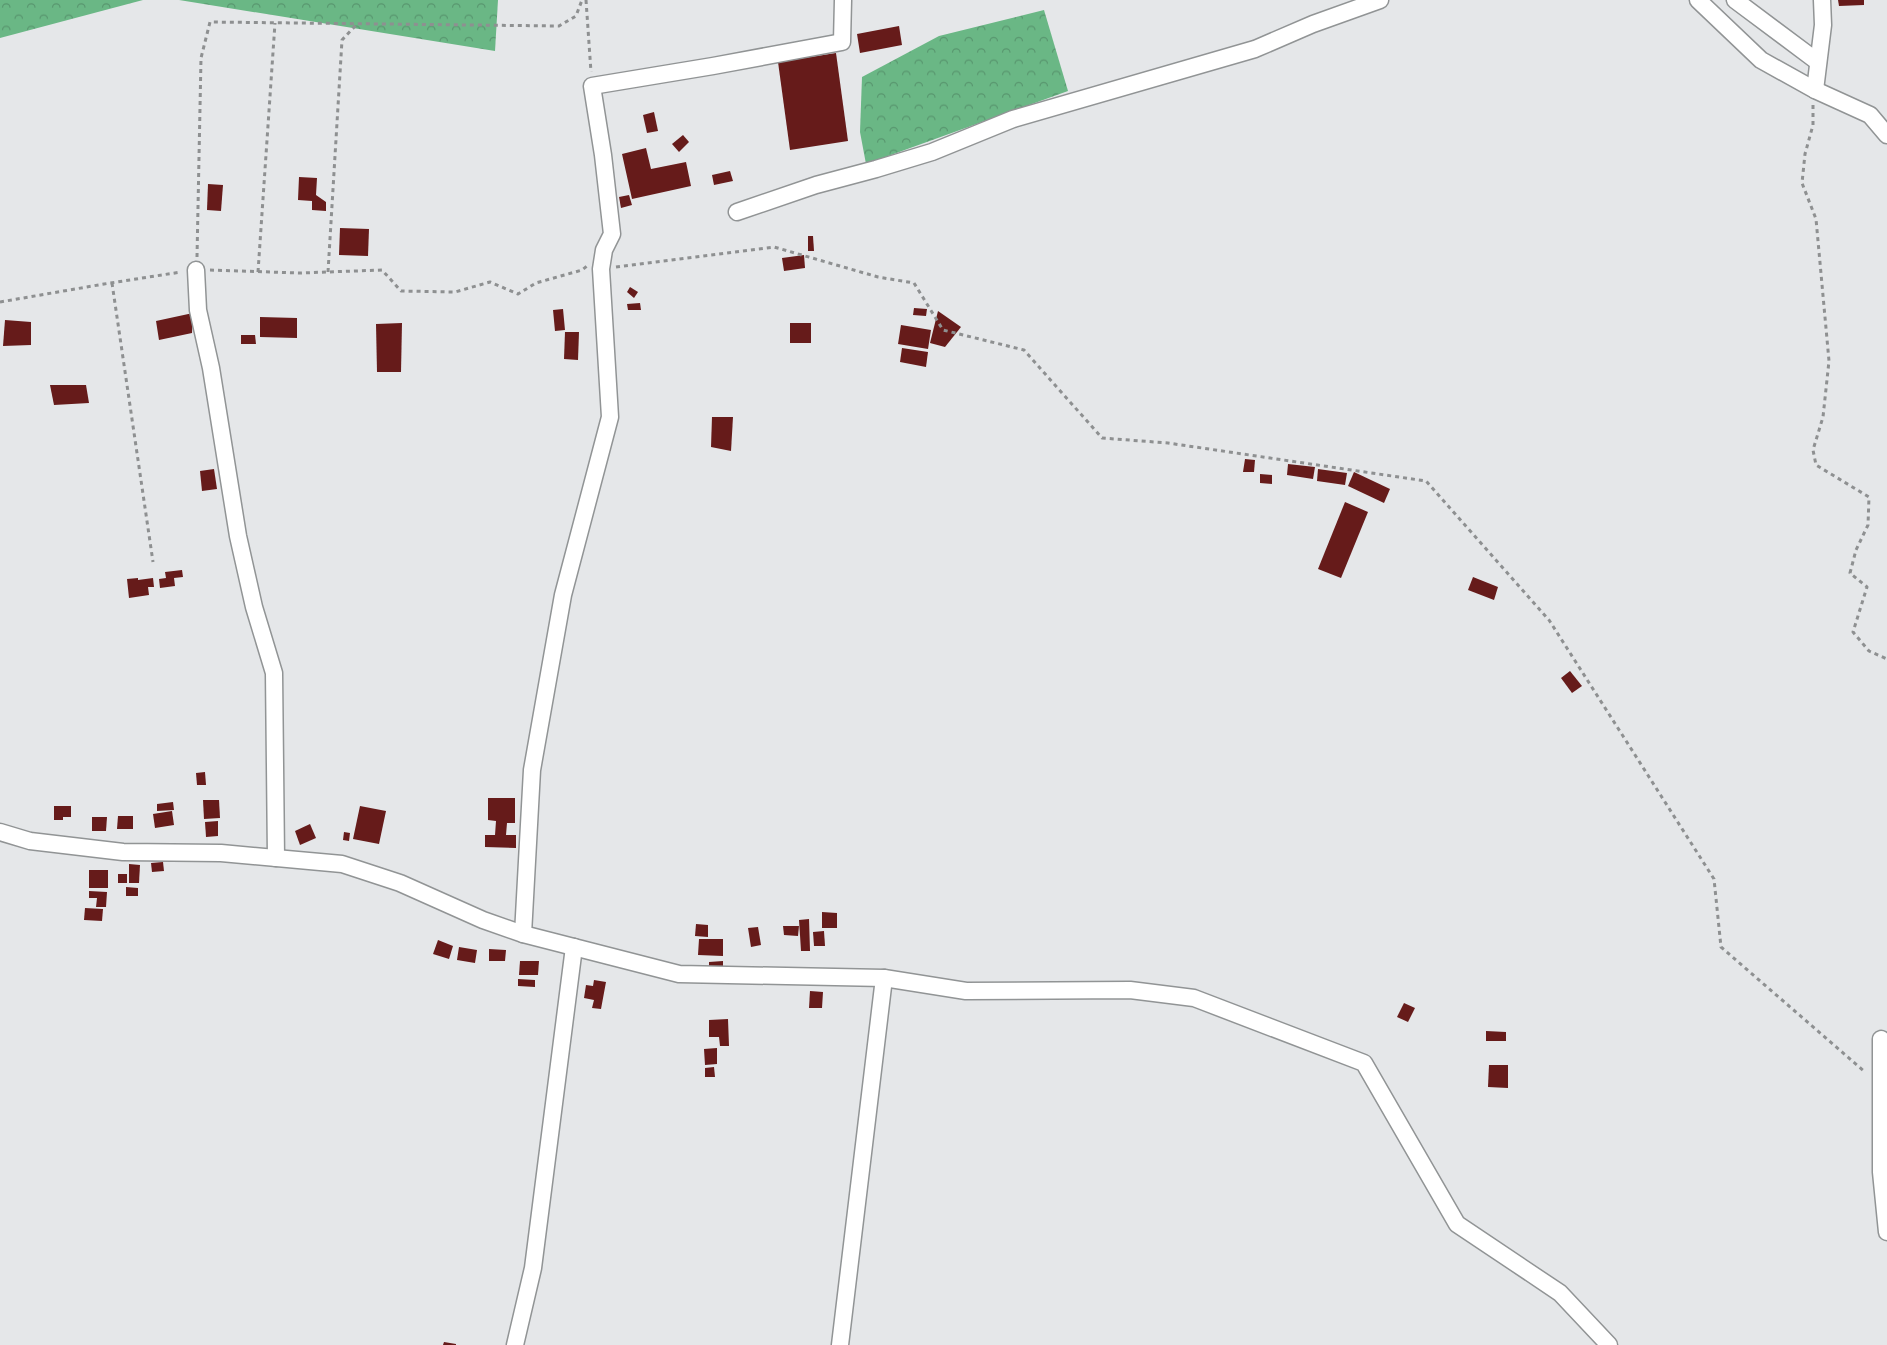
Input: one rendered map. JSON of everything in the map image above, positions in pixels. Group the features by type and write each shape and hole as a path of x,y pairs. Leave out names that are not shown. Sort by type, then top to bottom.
{"street":[{"path":"523,934 534,760 563,595 610,417 601,269 604,250 612,234 603,155 592,86 842,42 843,0"},
{"path":"737,212 816,185 932,152 1013,119 1255,49 1313,24 1380,0"},
{"path":"1698,0 1761,60 1815,90 1870,115 1887,135"},
{"path":"1735,0 1753,7 1818,62"},
{"path":"1815,90 1823,25 1822,0"},
{"path":"196,270 198,310 211,368 238,536 254,607 274,673 276,858"},
{"path":"0,832 30,841 123,852 221,853 342,864 400,883 482,920 523,934 679,974 884,978 966,991 1130,990 1194,998 1364,1063 1457,1224 1560,1294 1609,1345"},
{"path":"515,1345 533,1268 574,947"},
{"path":"840,1345 884,978"},
{"path":"1887,1044 1881,1039 1881,1172 1887,1232"}],"path":[{"path":"196,270 201,58 210,22 559,26 576,16 582,0"},
{"path":"586,0 592,86"},
{"path":"258,272 276,23"},
{"path":"328,272 342,40 357,24"},
{"path":"1815,90 1812,110 1813,125 1805,154 1802,183 1816,219 1829,361 1823,417 1813,450 1816,465 1870,497 1868,525 1856,550 1850,573 1867,587 1853,632 1868,651 1887,659"},
{"path":"601,269 774,247 878,276 914,283 943,330 1024,350 1102,438 1168,443 1426,481 1549,620 1714,879 1721,947 1881,1086"},
{"path":"0,302 112,282 196,270 328,272 382,270 401,291 455,292 490,282 518,294 536,283 582,270 604,250"},
{"path":"112,282 153,562"}],"green space":[{"path":"0,0 143,0 0,38"},
{"path":"179,0 498,0 495,51"},
{"path":"1044,10 1068,91 866,164 860,132 862,77 939,36"}],"building":[{"path":"1838,0 1864,0 1864,5 1839,6"},
{"path":"899,26 902,45 860,53 857,34"},
{"path":"836,53 848,141 790,150 778,62"},
{"path":"654,112 658,131 647,133 643,115"},
{"path":"683,135 689,142 679,152 672,144"},
{"path":"646,148 651,169 686,162 691,186 632,199 622,154"},
{"path":"730,171 733,181 714,185 712,175"},
{"path":"299,177 317,178 316,195 326,202 326,211 312,210 312,201 298,200"},
{"path":"208,184 223,185 221,211 207,210"},
{"path":"629,195 632,205 621,208 619,197"},
{"path":"340,228 369,229 368,256 339,255"},
{"path":"808,236 813,236 814,251 808,251"},
{"path":"804,255 805,268 784,271 782,258"},
{"path":"630,287 638,292 634,298 627,292"},
{"path":"640,303 641,310 628,310 627,304"},
{"path":"914,308 927,309 926,316 913,315"},
{"path":"563,309 565,330 555,331 553,310"},
{"path":"938,311 961,327 945,347 930,343"},
{"path":"193,313 192,333 159,340 156,321"},
{"path":"260,317 297,318 297,338 260,337"},
{"path":"5,320 31,322 31,345 3,346"},
{"path":"402,323 401,372 377,372 376,324"},
{"path":"790,323 811,323 811,343 790,343"},
{"path":"901,325 931,330 928,349 898,344"},
{"path":"565,332 579,332 578,360 564,359"},
{"path":"241,335 255,335 256,344 241,344"},
{"path":"902,348 928,352 926,367 900,362"},
{"path":"50,385 86,385 89,403 54,405"},
{"path":"712,417 733,417 731,451 711,447"},
{"path":"1245,459 1255,460 1254,472 1243,472"},
{"path":"1288,464 1315,467 1313,479 1287,475"},
{"path":"214,469 217,489 202,491 200,471"},
{"path":"1318,469 1347,473 1345,485 1317,481"},
{"path":"1354,472 1390,489 1384,503 1348,486"},
{"path":"1260,474 1272,475 1272,484 1260,483"},
{"path":"1345,502 1368,512 1341,578 1318,569"},
{"path":"182,570 183,577 174,578 175,586 160,588 159,579 166,578 165,572"},
{"path":"1473,577 1498,587 1494,600 1468,590"},
{"path":"138,578 138,580 153,578 154,587 148,587 149,595 129,598 127,579"},
{"path":"1570,671 1582,686 1572,693 1561,678"},
{"path":"205,772 206,785 197,785 196,773"},
{"path":"488,798 515,798 515,823 507,823 506,835 516,835 516,848 485,847 485,835 495,835 496,821 488,820"},
{"path":"203,800 219,800 220,818 204,819"},
{"path":"173,802 174,810 157,811 157,804"},
{"path":"54,806 71,806 71,817 63,817 63,820 54,820"},
{"path":"360,806 386,811 379,844 353,839"},
{"path":"172,811 174,825 155,828 153,814"},
{"path":"118,816 133,816 133,829 117,829"},
{"path":"92,817 107,817 106,831 92,831"},
{"path":"218,821 218,836 206,837 205,822"},
{"path":"310,824 316,838 300,845 295,831"},
{"path":"344,832 350,833 349,841 343,840"},
{"path":"163,862 164,871 152,872 151,863"},
{"path":"129,864 140,865 139,883 129,883"},
{"path":"89,870 108,870 108,888 89,888"},
{"path":"118,874 127,874 127,883 118,883"},
{"path":"126,887 138,888 138,896 126,896"},
{"path":"89,891 107,892 106,907 96,907 97,898 89,898"},
{"path":"85,908 103,909 102,921 84,920"},
{"path":"822,912 837,913 837,928 822,928"},
{"path":"809,919 810,951 801,951 799,920"},
{"path":"696,924 708,925 708,937 695,936"},
{"path":"783,926 799,926 798,936 784,935"},
{"path":"758,927 761,945 751,947 748,928"},
{"path":"824,931 825,946 814,946 813,932"},
{"path":"699,939 723,939 723,956 698,955"},
{"path":"438,940 453,946 449,959 433,954"},
{"path":"459,947 477,950 475,963 457,960"},
{"path":"489,949 506,950 505,961 489,961"},
{"path":"520,961 539,961 538,975 519,975"},
{"path":"723,961 723,969 709,969 709,962"},
{"path":"518,979 535,980 535,987 518,986"},
{"path":"594,980 606,982 601,1009 592,1008 594,1000 584,998 586,985 593,986"},
{"path":"810,991 823,992 822,1008 809,1008"},
{"path":"1404,1003 1415,1008 1408,1022 1397,1017"},
{"path":"728,1019 729,1046 720,1046 719,1037 709,1037 709,1020"},
{"path":"1486,1031 1506,1032 1506,1041 1486,1041"},
{"path":"717,1048 717,1064 705,1065 704,1049"},
{"path":"1489,1065 1508,1065 1508,1088 1488,1087"},
{"path":"714,1067 715,1077 705,1077 705,1068"},
{"path":"444,1342 456,1344 456,1345 443,1345"}]}
